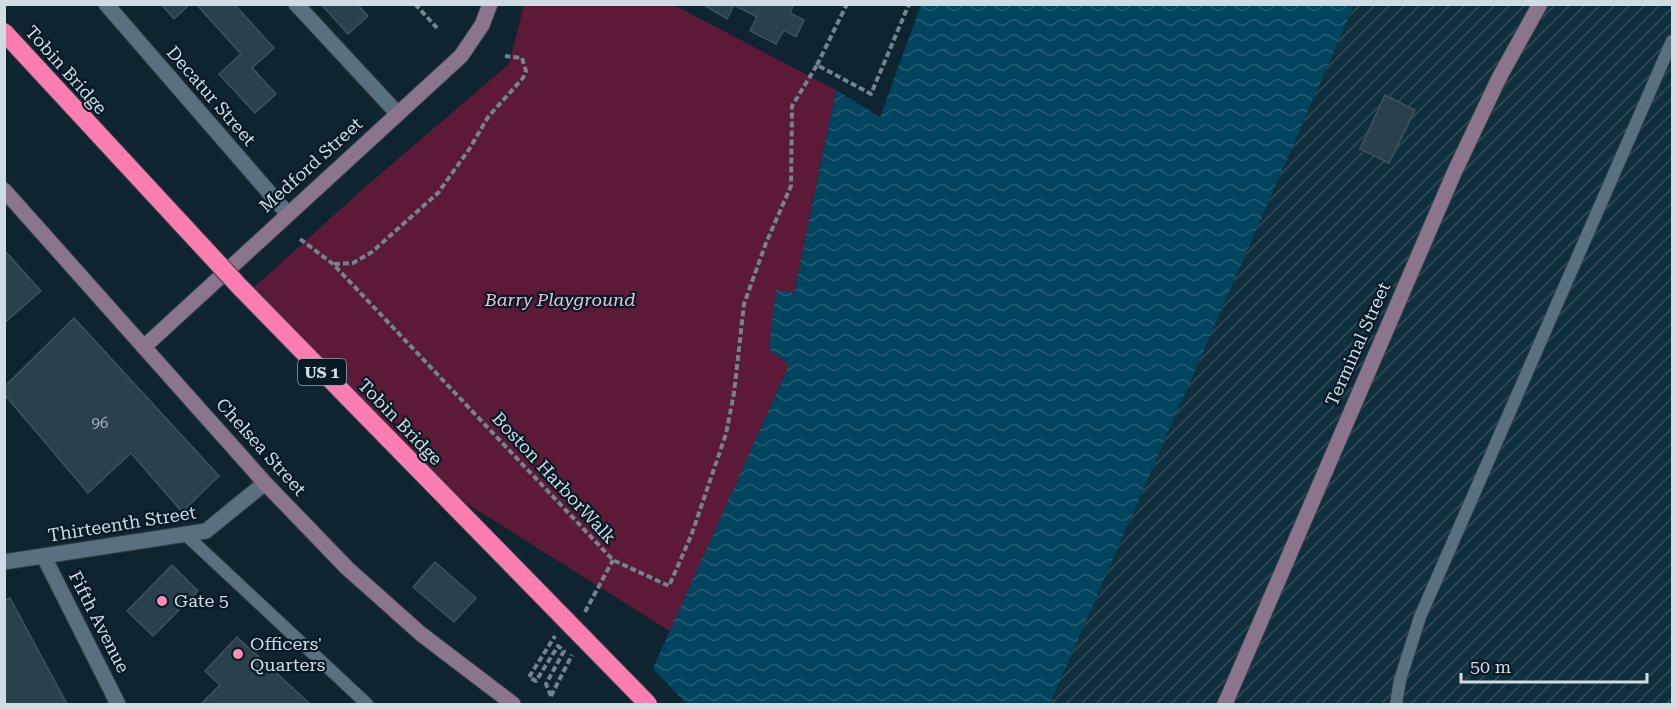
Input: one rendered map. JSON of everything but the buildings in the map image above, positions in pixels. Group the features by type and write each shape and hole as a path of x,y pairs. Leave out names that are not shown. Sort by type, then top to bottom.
{"highway":[{"name":"Tobin Bridge","path":"4,33 238,286 647,705"}],"main road":[{"name":"Medford Street","path":"145,346 287,213 461,56 482,25 490,4"},
{"name":"Terminal Street","path":"1225,705 1328,460 1454,174 1499,78 1540,4"},
{"name":"Chelsea Street","path":"4,190 266,483 347,568 421,634 506,703"}],"street":[{"name":"Decatur Street","path":"106,4 287,213"},
{"path":"296,4 398,114"},
{"name":"Thirteenth Street","path":"4,562 206,531 266,483"},
{"name":"Fifth Avenue","path":"44,557 118,705"}],"lane":[{"path":"1396,705 1400,680 1420,618 1672,41"},
{"path":"186,535 367,705"}],"path":[{"path":"415,4 437,28"},
{"path":"847,4 817,65 871,94 909,4"},
{"path":"333,264 353,263 376,248 438,193 470,148 488,117 523,78 526,62 518,55 505,56"},
{"name":"Boston HarborWalk","path":"300,239 333,264 613,560 669,586 691,536 726,434 734,393 744,304 766,243 791,186 792,106 817,65"},
{"path":"376,248 381,253"},
{"path":"581,619 613,560"},
{"path":"563,637 556,636 529,676 536,681 558,646 564,651 546,684 551,696 572,658"}],"shaded area":[{"path":"1354,5 1672,5 1672,704 1050,704"}],"green space":[{"name":"Barry Playground","path":"524,5 674,5 836,90 794,294 776,291 790,365 671,632 458,498 248,293 364,188 509,64"}],"water":[{"path":"921,5 1354,5 1050,704 637,704 789,365 769,349 776,290 794,293 836,90 880,117"}],"pier":[{"path":"651,667 687,704 634,704"}],"place":[{"name":"Gate 5","path":"162,601"},
{"name":"Officers' Quarters","path":"238,654"}]}
